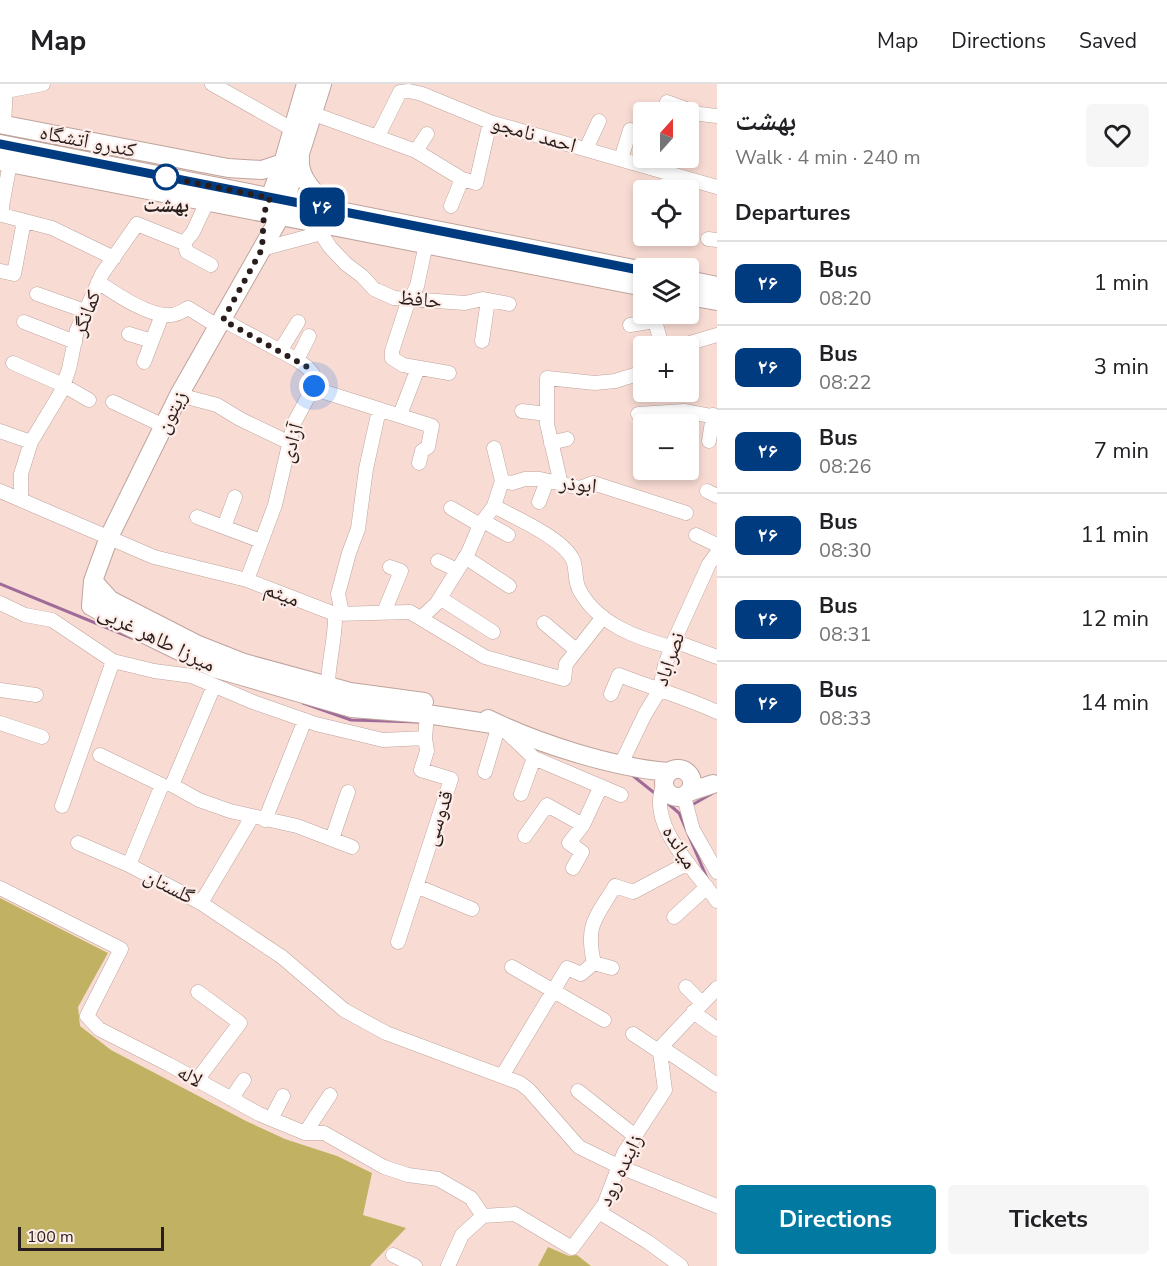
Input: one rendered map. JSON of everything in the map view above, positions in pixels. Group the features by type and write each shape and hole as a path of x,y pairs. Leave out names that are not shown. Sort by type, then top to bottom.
{"main road":[{"path":"306,84 299,165 329,223"},
{"path":"275,207 283,163 315,114 322,84"},
{"path":"2,124 70,158"},
{"name":"کندرو آتشگاه","path":"2,124 228,168 262,170 283,163"},
{"path":"275,207 300,140"},
{"path":"0,144 70,158 275,207 329,223 633,285"},
{"path":"5,162 207,202 275,207"},
{"name":"زیتون","path":"93,581 109,537 179,395 262,249 275,207"},
{"path":"329,223 633,269"},
{"path":"699,287 715,298"},
{"path":"699,297 715,298"},
{"name":"میرزا طاهر غربی","path":"93,581 110,600 196,644 244,663 350,692 467,709 499,725 581,755 645,770 663,787 673,795 688,790 685,771 678,769 663,787"},
{"name":"میرزا طاهر غربی","path":"93,581 91,606 214,668 352,708 428,714 499,725"},
{"path":"688,790 715,784"}],"street":[{"path":"2,124 6,88 43,84"},
{"path":"216,85 300,140"},
{"name":"احمد نامجو","path":"378,136 400,92 409,91 422,94 490,122 717,187"},
{"path":"315,114 416,151 462,179 476,183 490,122"},
{"path":"699,114 717,116"},
{"path":"586,149 599,121"},
{"path":"621,159 630,130"},
{"path":"416,151 427,134"},
{"path":"5,162 1,215 52,228 114,258"},
{"path":"667,180 669,174"},
{"path":"451,206 462,179"},
{"path":"207,202 193,232 184,243 187,252 211,265"},
{"path":"1,271 14,274 24,221"},
{"path":"262,249 329,223"},
{"name":"حافظ","path":"329,223 338,255 374,289 394,298 465,303 483,299 508,304"},
{"name":"کمانگر","path":"21,499 21,474 31,442 63,385 77,330 98,282 136,224 184,243"},
{"path":"426,244 417,286 392,351 392,358 403,365 449,373"},
{"path":"98,282 130,302 162,315 172,315 188,308 280,351 297,360 313,374 312,388 432,426 428,447 422,451 419,463"},
{"path":"37,294 86,311"},
{"path":"482,340 488,300"},
{"path":"144,362 162,315"},
{"path":"24,322 75,342"},
{"path":"280,351 298,322"},
{"path":"129,334 152,341"},
{"path":"699,340 717,335"},
{"path":"297,360 309,336"},
{"path":"12,363 63,385 89,400"},
{"path":"400,415 418,368"},
{"path":"539,502 554,482 547,414 547,378 595,384 633,375"},
{"name":"آزادی","path":"247,580 275,505 294,423 312,388"},
{"path":"179,395 217,405 290,443"},
{"path":"113,402 164,426"},
{"path":"328,686 328,668 338,613 338,594 358,529 366,469 378,410"},
{"path":"522,411 547,414"},
{"path":"699,417 715,416 709,441"},
{"path":"0,431 31,442"},
{"path":"551,443 567,438"},
{"path":"421,618 457,570 482,523 494,506 502,481 494,448"},
{"name":"ابوذر","path":"502,481 512,483 525,479 580,488 593,483 686,513"},
{"name":"میثم","path":"0,491 154,557 247,580 338,613 410,612 485,657 564,679 566,664 576,650"},
{"path":"224,527 235,497"},
{"path":"494,506 549,535 564,549 573,560 579,590 603,617 627,632 652,642 673,644 717,657"},
{"path":"452,508 508,535"},
{"path":"197,517 261,541"},
{"path":"696,535 717,545"},
{"name":"نصراباد","path":"621,764 659,691 673,644 717,552"},
{"path":"465,557 509,586"},
{"path":"438,561 457,570"},
{"path":"384,612 401,571 390,567"},
{"path":"704,576 717,584"},
{"path":"438,593 493,632"},
{"path":"0,603 25,615 52,620 112,661 154,671 192,676 253,702 305,720 383,740 425,738"},
{"path":"544,623 576,650 603,617"},
{"path":"62,806 112,661"},
{"path":"611,694 619,675 659,691 682,696 717,712"},
{"path":"214,686 172,785 199,800 259,818 297,826 352,847"},
{"path":"0,690 36,695"},
{"name":"قدوسی","path":"398,942 451,779 421,770 427,751 425,738 428,714"},
{"name":"گلستان","path":"78,843 201,903 259,818 305,720"},
{"path":"0,723 42,737"},
{"path":"485,772 499,725 534,758 621,795"},
{"path":"100,755 162,785 129,866"},
{"path":"521,794 534,758"},
{"path":"573,868 582,852 569,843 583,825 601,786"},
{"name":"میانده","path":"663,787 660,811 672,840 717,902"},
{"path":"688,790 693,830 713,856 717,872"},
{"path":"332,839 348,792"},
{"path":"525,836 547,805 583,825"},
{"path":"594,963 589,943 591,927 615,886 633,892 688,863"},
{"path":"416,886 472,909"},
{"path":"674,917 707,887"},
{"name":"لاله","path":"0,888 122,949 87,1016 99,1029 271,1119 305,1133 324,1133 392,1170 408,1175 438,1179 471,1198 483,1216"},
{"path":"201,903 282,957 344,1010 386,1034 520,1083 529,1090 579,1147 618,1166 717,1206"},
{"path":"594,963 612,968"},
{"path":"502,1076 567,968 581,974 594,963"},
{"path":"512,967 604,1020"},
{"path":"686,987 698,1008 717,1029"},
{"path":"661,1049 717,988"},
{"path":"198,992 240,1023 198,1080"},
{"path":"633,1035 661,1049 717,1085"},
{"name":"زاینده رود","path":"483,1216 515,1214 572,1248 604,1205 618,1166 665,1090 661,1049"},
{"path":"231,1099 244,1080"},
{"path":"578,1091 635,1136"},
{"path":"305,1133 330,1095"},
{"path":"271,1119 283,1096"},
{"path":"599,1212 648,1242 681,1266"},
{"path":"448,1266 462,1235 483,1216"},
{"path":"393,1255 415,1266"}],"shaded area":[{"path":"0,898 108,953 78,1007 80,1026 111,1050 246,1121 285,1139 337,1156 372,1173 363,1215 406,1228 370,1266 0,1266"},
{"path":"548,1247 569,1256 577,1255 591,1266 538,1266"}],"waterway":[{"path":"0,584 132,638"},
{"path":"303,703 351,720 419,722"},
{"path":"632,775 657,795"},
{"path":"690,806 713,793"},
{"path":"665,801 679,813 707,878"}],"bus line":[{"name":"۲۶","path":"0,144 633,269"}],"place":[{"name":"بهشت","path":"166,177"}],"route":[{"path":"166,177 270,198 264,213 262,249 223,320 307,367 313,374 314,386"}]}
